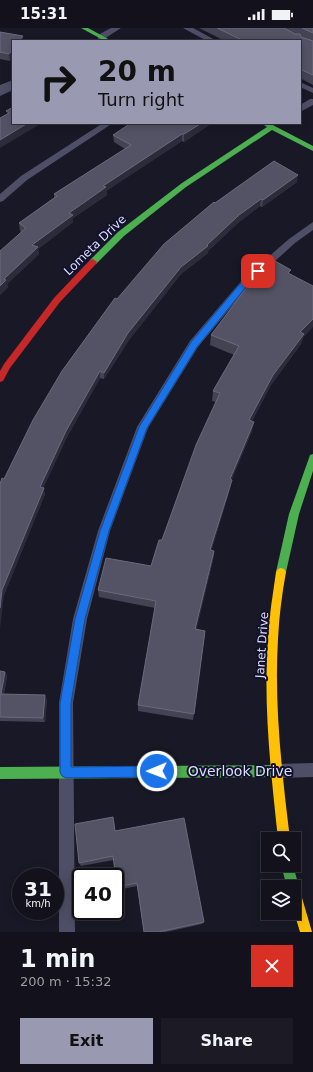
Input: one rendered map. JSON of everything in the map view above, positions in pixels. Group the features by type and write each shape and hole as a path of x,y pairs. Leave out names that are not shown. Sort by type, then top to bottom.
{"street":[{"path":"84,28 101,40"},
{"path":"0,90 12,84"},
{"path":"272,124 313,149"},
{"name":"Lometa Drive","path":"0,379 7,366 57,300 120,234 184,185 272,124"},
{"name":"Janet Drive","path":"283,832 271,697 272,641 282,565 292,523 313,458"},
{"name":"Overlook Drive","path":"0,773 277,771"},
{"path":"301,915 306,932"}],"lane":[{"path":"101,40 116,28"},
{"path":"187,28 211,40"},
{"path":"301,85 313,91"},
{"path":"301,108 313,101"},
{"path":"0,199 24,178 108,124"},
{"path":"67,932 66,703 80,619 104,531 143,427 194,344 247,281 292,241 313,225"},
{"name":"Overlook Drive","path":"277,771 313,770"}],"building":[{"path":"217,28 284,28 295,34 300,34 301,37 313,41 313,75 301,69 301,40 242,40"},
{"path":"302,28 313,28 313,33"},
{"path":"0,32 23,36 20,40 12,40 12,50 9,54 0,52"},
{"path":"12,108 12,124 26,124 0,140 0,118 9,113 6,111"},
{"path":"130,124 200,124 182,134 103,186 106,187 69,213 73,215 32,245 38,247 4,279 6,280 0,286 0,251 26,228 19,223 57,196 54,194 131,145 113,135"},
{"path":"274,161 298,175 239,215 207,245 208,246 181,267 128,333 104,373 100,371 66,431 40,487 44,488 2,590 0,608 0,484 2,478 4,479 33,420 62,371 115,298 117,299 164,244 214,202 215,203"},
{"path":"275,261 291,270 288,273 313,286 313,319 300,332 304,334 273,375 249,420 254,422 230,479 232,480 210,550 214,551 195,629 205,631 194,714 138,705 156,601 98,590 106,558 151,566 159,540 162,540 196,445 220,393 213,391 239,346 211,335 247,287"},
{"path":"0,671 5,672 1,694 45,695 43,718 0,717"},
{"path":"113,817 115,831 184,818 204,922 158,932 144,932 137,883 124,886 124,868 115,868 113,856 79,863 75,824"}],"traffic: fast":[{"path":"84,28 107,40"},
{"path":"266,124 313,149"},
{"path":"93,262 121,234 184,185 272,127"},
{"path":"281,572 294,514 313,458"},
{"path":"0,773 277,771"},
{"path":"289,872 291,880"}],"traffic: slow":[{"path":"281,572 273,639 272,706 283,832"},
{"path":"301,915 306,932"}],"traffic: jam":[{"path":"0,379 7,366 57,300 93,262"}],"route":[{"path":"157,771 66,772 66,703 80,619 104,531 143,427 194,344 247,281 258,271"}]}
